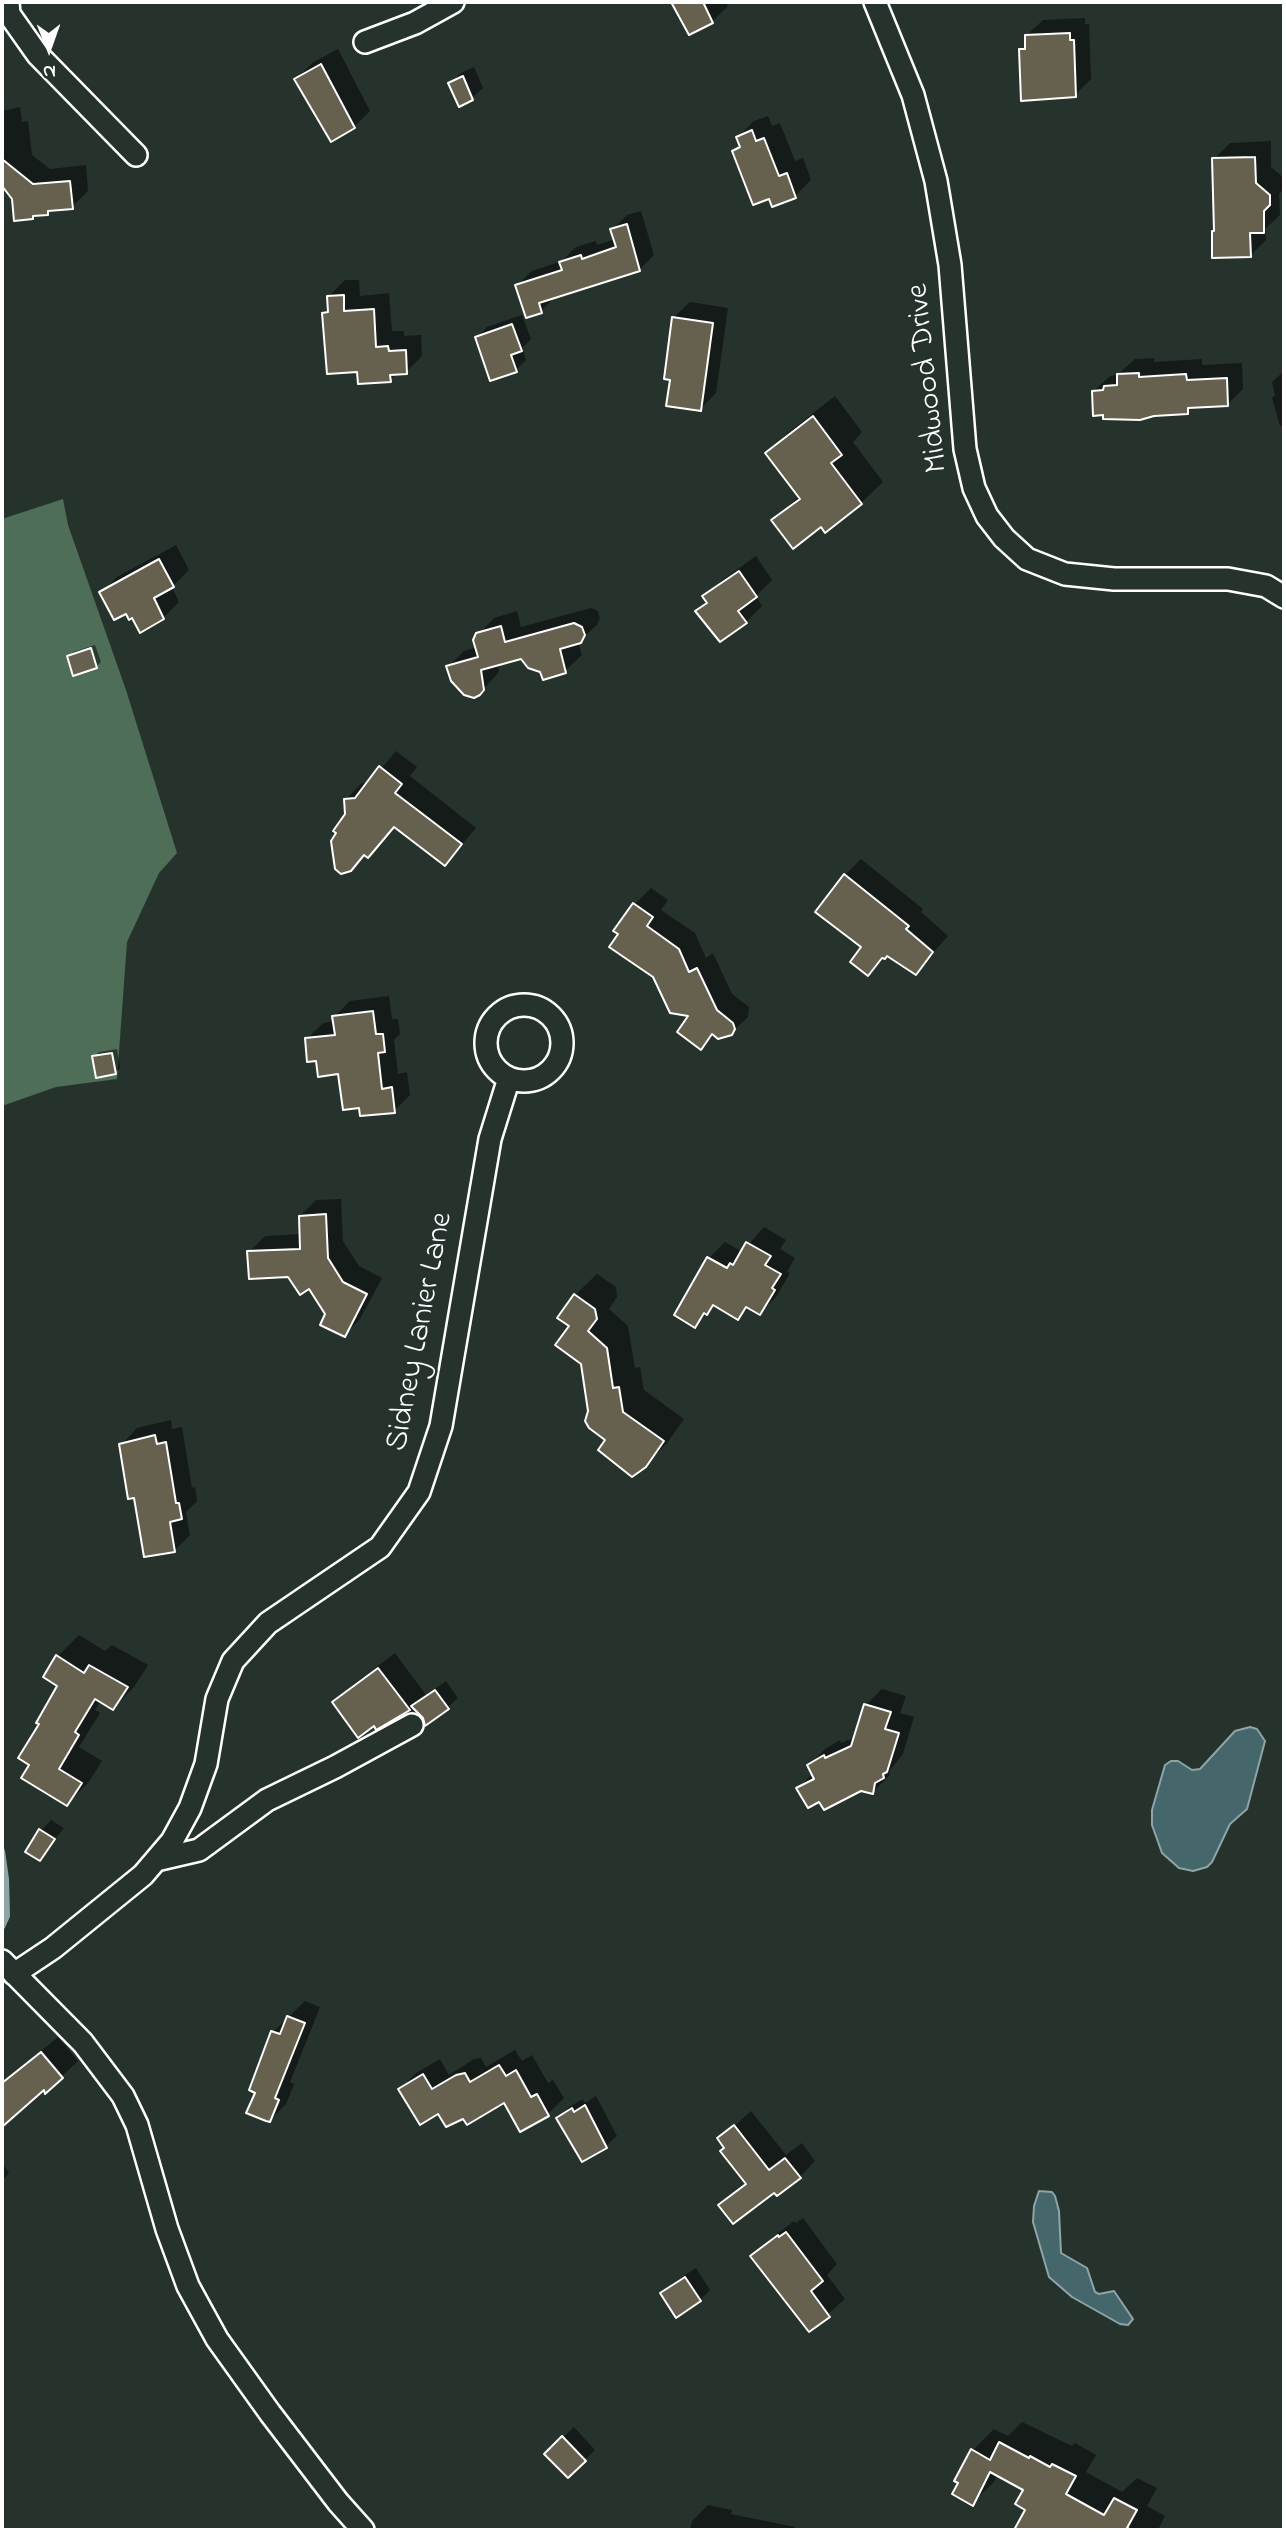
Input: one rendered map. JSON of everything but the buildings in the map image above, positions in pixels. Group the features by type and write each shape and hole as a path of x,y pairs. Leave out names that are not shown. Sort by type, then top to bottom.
{"street":[{"path":"8,2 9,14 38,55 136,155"},
{"path":"365,42 415,23 453,2"},
{"name":"Midwood Drive","path":"876,2 913,95 936,181 950,265 965,449 974,488 987,516 1004,538 1027,559 1065,574 1114,579 1228,579 1266,586 1284,597"},
{"name":"Sidney Lanier Lane","path":"6,1966 63,1940 143,1875 172,1841 190,1808 206,1764 217,1699 233,1661 268,1623 380,1547 419,1492 441,1426 490,1139 509,1078"},
{"path":"156,1860 199,1850 267,1800 412,1725"},
{"path":"6,1966 83,2043 122,2096 137,2125 167,2229 188,2286 217,2339 338,2502 363,2530"}],"green space":[{"path":"63,499 68,525 126,690 177,853 159,873 127,942 117,1079 56,1087 2,1106 2,519"}],"water":[{"path":"1250,1727 1257,1729 1265,1741 1247,1809 1230,1824 1207,1867 1193,1871 1179,1868 1162,1853 1152,1825 1152,1810 1165,1765 1178,1761 1192,1770 1200,1769 1235,1731"},
{"path":"1039,2191 1052,2192 1055,2196 1059,2211 1061,2253 1087,2268 1095,2292 1099,2294 1114,2291 1133,2319 1128,2325 1120,2324 1072,2297 1049,2277 1033,2222"}],"waterway":[{"path":"2,1851 7,1916 2,1927"}]}
